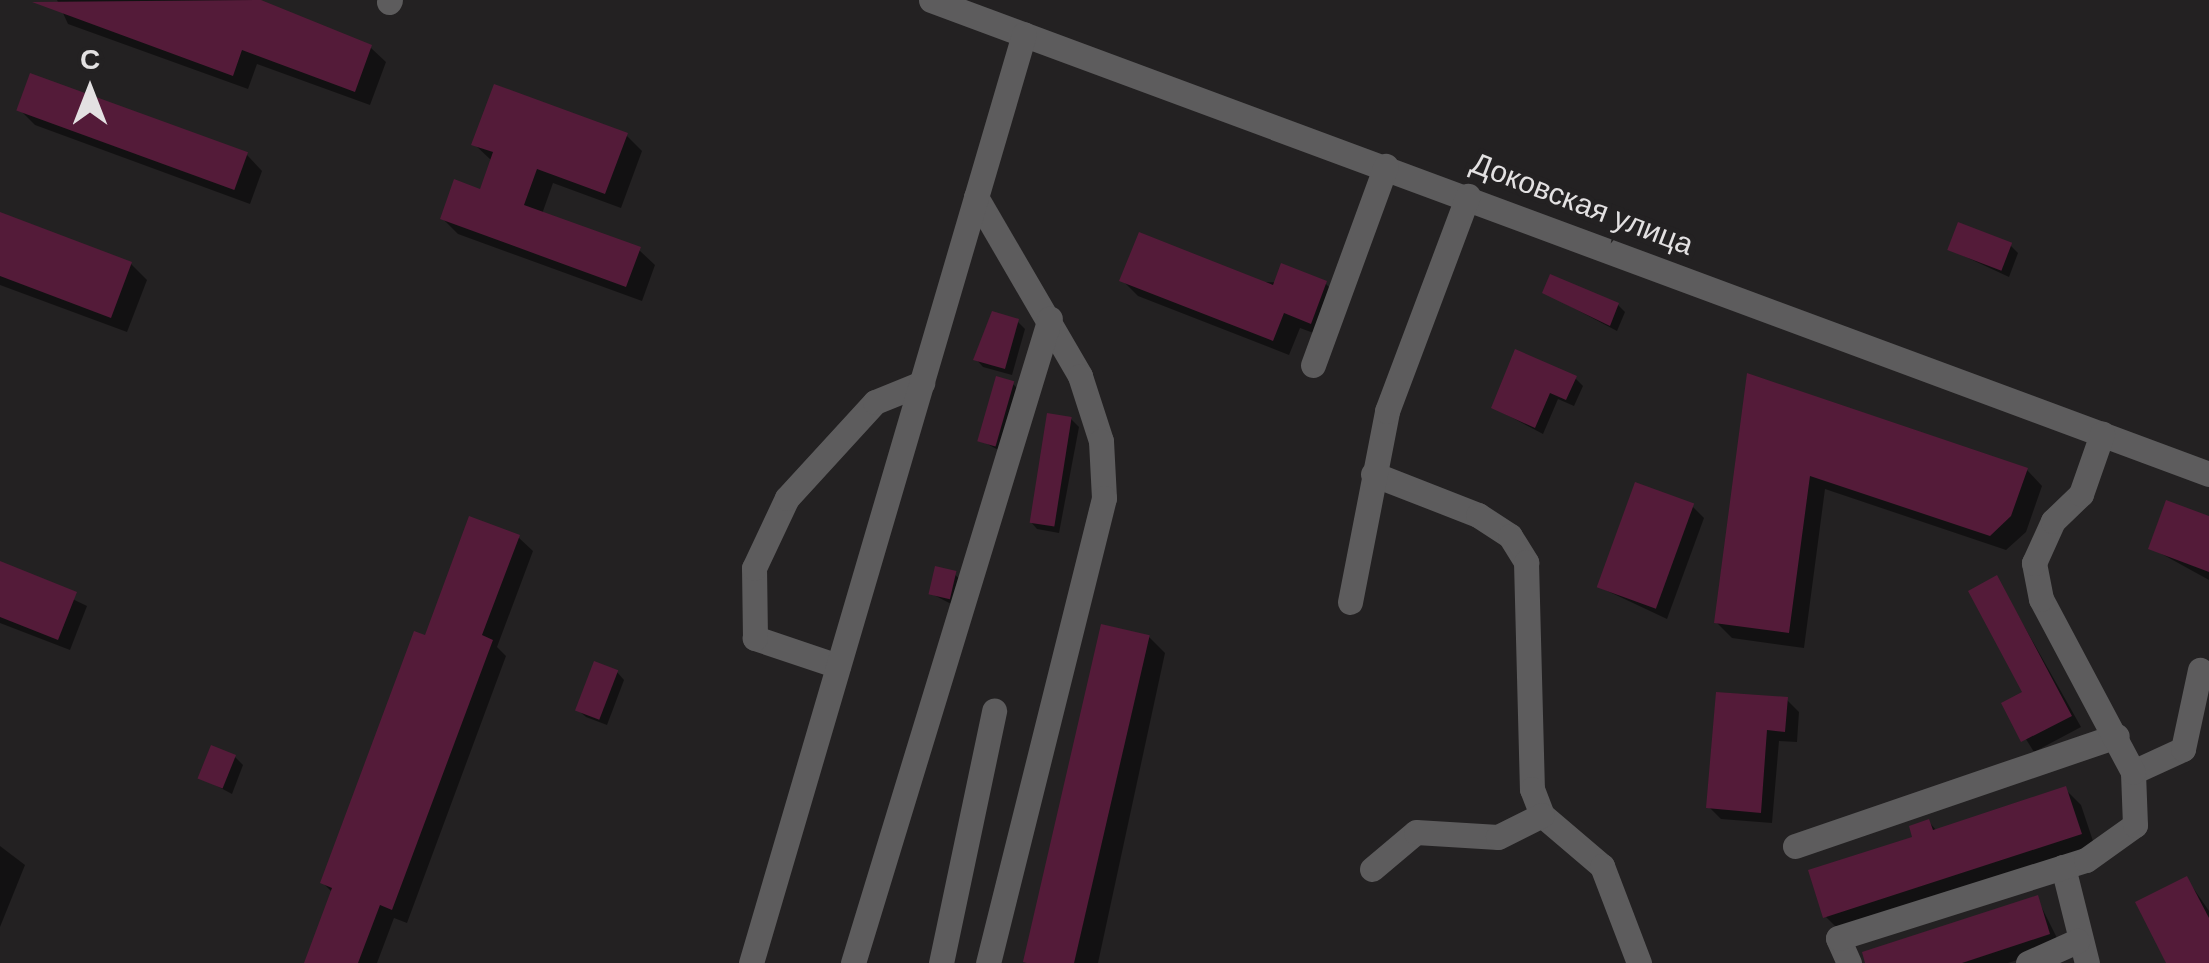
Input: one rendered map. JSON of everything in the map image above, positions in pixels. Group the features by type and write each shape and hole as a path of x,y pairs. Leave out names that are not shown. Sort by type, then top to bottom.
{"street":[{"name":"Доковская улица","path":"932,0 2209,474"},
{"path":"751,963 1024,34"},
{"path":"1313,365 1386,166"},
{"path":"1350,602 1373,474 1407,347 1468,196"},
{"path":"976,197 1050,318 1101,442 1104,498 988,963"},
{"path":"853,963 1050,318"},
{"path":"838,666 755,638 754,568 788,498 862,415 892,389 922,383"},
{"path":"1849,963 1838,938 2063,868 2118,845 2136,826 2133,772 2040,599 2034,564 2053,522 2080,494 2102,434"},
{"path":"1373,474 1478,515 1510,536 1526,562 1524,697 1542,815 1602,866 1638,963"},
{"path":"2133,772 2182,749 2200,670"},
{"path":"940,963 994,711"},
{"path":"1795,846 2117,736"},
{"path":"1372,869 1416,832 1498,838 1542,815"},
{"path":"2028,963 2082,952 2063,868"}],"building":[{"path":"261,0 372,45 355,92 242,50 233,76 32,2"},
{"path":"30,73 248,152 234,190 16,111"},
{"path":"494,84 628,133 605,194 537,169 524,205 641,247 626,287 440,219 454,179 480,189 493,152 471,145"},
{"path":"0,212 132,262 111,318 0,276"},
{"path":"1958,222 2012,243 2001,271 1947,250"},
{"path":"1139,232 1273,285 1281,263 1327,281 1311,324 1284,313 1273,341 1119,281"},
{"path":"1550,274 1619,303 1610,326 1542,293"},
{"path":"992,311 1019,319 1005,369 973,360"},
{"path":"1515,349 1577,376 1566,400 1550,393 1535,428 1491,408"},
{"path":"1747,373 2028,468 2011,516 1990,536 1810,476 1789,633 1714,623"},
{"path":"996,376 1014,381 996,447 977,441"},
{"path":"1047,413 1072,417 1054,527 1030,523"},
{"path":"1635,482 1694,504 1656,609 1597,587"},
{"path":"2166,500 2209,516 2209,572 2148,549"},
{"path":"469,516 520,535 482,635 493,640 392,910 380,905 358,963 304,963 332,888 320,883 414,631 425,635"},
{"path":"0,561 77,592 58,640 0,617"},
{"path":"935,566 956,571 950,599 928,594"},
{"path":"1997,575 2072,716 2021,742 2001,703 2022,692 1968,591"},
{"path":"1101,624 1150,635 1074,963 1023,962"},
{"path":"594,661 618,670 599,720 575,710"},
{"path":"1716,692 1788,697 1785,732 1767,730 1761,813 1706,808"},
{"path":"211,745 236,755 223,788 198,778"},
{"path":"2066,786 2082,834 1823,918 1808,870 1912,837 1909,826 1929,819 1933,830"},
{"path":"2187,876 2209,918 2209,963 2166,963 2135,902"},
{"path":"2038,895 2050,934 1962,963 1865,963 1862,952"}]}
